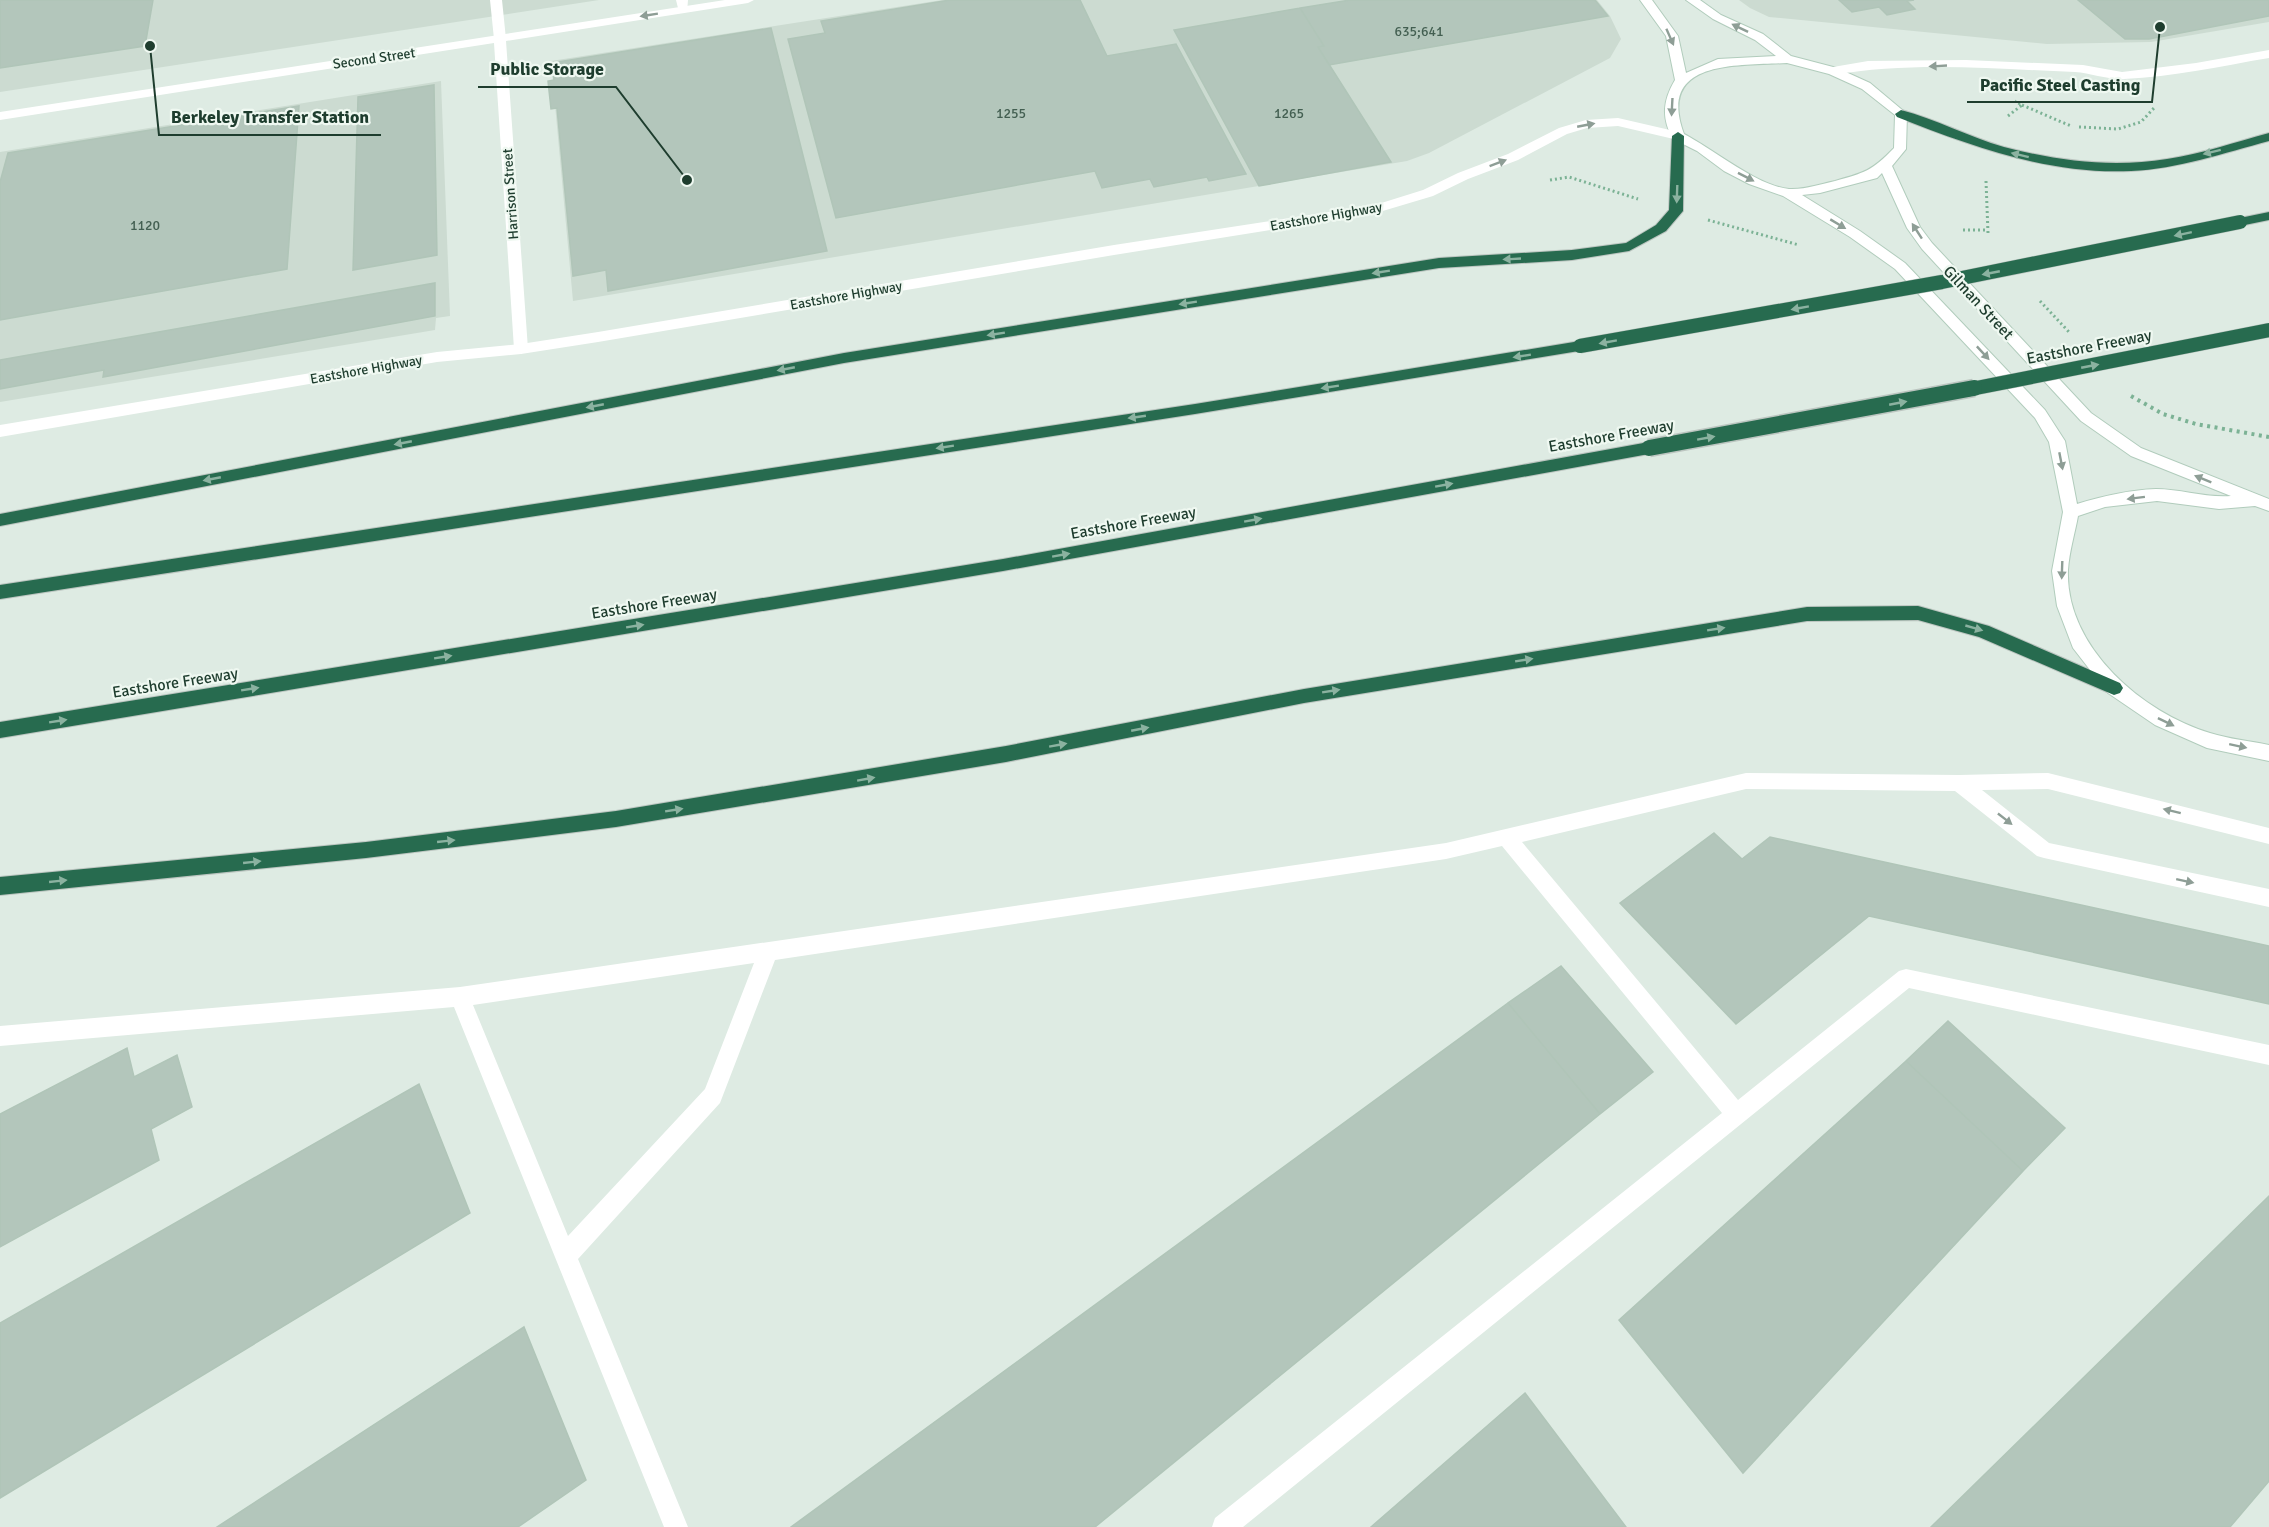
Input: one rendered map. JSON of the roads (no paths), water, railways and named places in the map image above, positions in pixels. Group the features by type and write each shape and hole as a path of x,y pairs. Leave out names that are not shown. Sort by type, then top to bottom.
{"highway":[{"path":"1901,114 1991,148 2048,162 2104,168 2166,163 2269,137"},
{"path":"0,520 855,357 1439,263 1572,255 1629,247 1661,228 1676,211 1678,136"},
{"path":"0,592 1195,409 1580,346 1930,284 2269,216"},
{"name":"Eastshore Freeway","path":"0,730 1003,565 1982,387 2269,330"},
{"path":"0,886 366,850 616,819 1006,754 1304,696 1807,614 1918,612 1983,631 2114,688"}],"street":[{"name":"Harrison Street","path":"496,0 521,349"},
{"name":"Second Street","path":"0,116 500,39 682,5 748,0"},
{"path":"1646,0 1672,36 1681,80"},
{"path":"1692,0 1717,17 1759,37 1787,59"},
{"path":"1833,70 1868,65 1966,64 2083,69 2122,76 2196,67 2269,54"},
{"path":"1678,136 1670,114 1672,95 1681,80 1718,63 1787,59 1833,70 1866,86 1901,114 1900,149 1872,175 1847,183 1788,193"},
{"name":"Eastshore Highway","path":"0,431 437,357 521,349 1114,250 1376,209 1428,193 1463,176 1513,157 1563,131 1586,124 1618,122 1678,136"},
{"name":"Gilman Street","path":"1678,136 1737,172 1788,193 1855,234 1900,266 2040,414 2057,441 2071,512 2060,571 2065,606 2079,643 2114,688 2161,720 2207,740 2269,753"},
{"name":"Gilman Street","path":"1885,165 1914,228 1927,246 2086,417 2136,452 2263,503"},
{"name":"Gilman Street","path":"2071,512 2105,501 2157,495 2219,503 2263,503"},
{"path":"0,1036 460,997 1435,852 1507,838 1746,781 1959,783 2048,781 2269,836"},
{"path":"1959,783 2043,850 2269,898"},
{"path":"1507,838 1737,1115"},
{"path":"566,1255 713,1096 769,950"},
{"path":"1224,1527 1906,978 2269,1054"},
{"path":"460,997 676,1527"}],"place":[{"name":"Pacific Steel Casting","path":"2160,27"},
{"name":"Berkeley Transfer Station","path":"150,46"},
{"name":"Public Storage","path":"687,180"}]}
